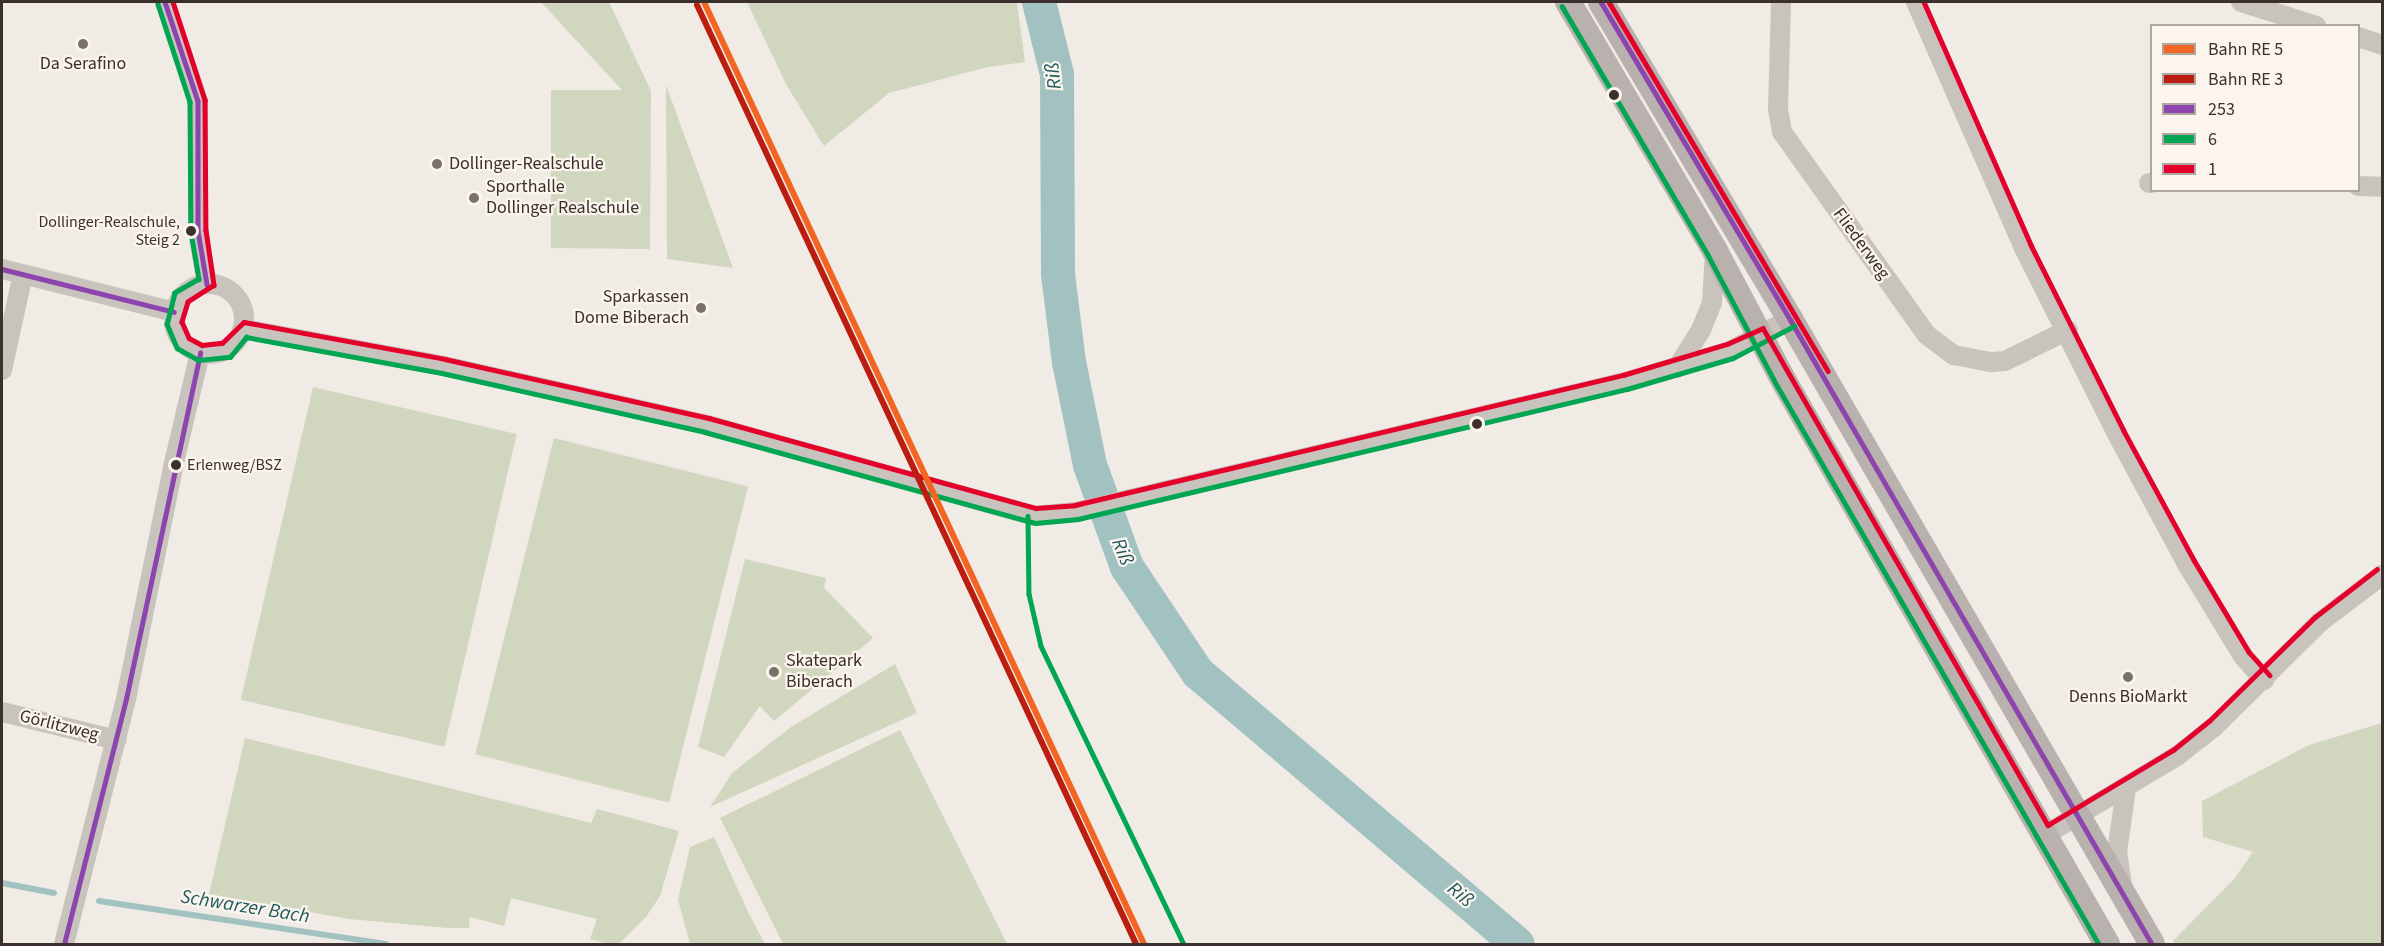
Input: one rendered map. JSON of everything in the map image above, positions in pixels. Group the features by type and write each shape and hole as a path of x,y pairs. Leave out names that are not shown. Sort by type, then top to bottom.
{"main road":[{"path":"1568,2 1715,251 1760,335 2107,945"},
{"path":"1601,2 1790,319 2152,945"}],"street":[{"path":"165,2 198,101 198,231 207,284"},
{"name":"Fliederweg","path":"1781,2 1778,109 1782,132 1927,335 1954,355 1991,362 2005,361 2068,330"},
{"path":"1916,2 2001,197 2117,434 2187,564 2243,656 2264,680"},
{"path":"2241,2 2310,24"},
{"path":"2360,38 2382,45"},
{"path":"2360,186 2382,187"},
{"path":"1677,368 1701,330 1712,303 1715,251"},
{"path":"2,269 174,312"},
{"path":"2,370 23,274"},
{"path":"207,284 225,288 235,296 244,315 243,330 226,350 200,353 183,343 176,333 174,312 185,293 207,284"},
{"path":"243,330 444,366 706,425 995,508 1035,516 1076,512 1677,368 1730,351 1790,319"},
{"path":"64,945 117,740 200,353"},
{"path":"2045,835 2126,789 2214,727 2320,622 2382,575"},
{"name":"Görlitzweg","path":"2,712 117,740"},
{"path":"2123,892 2117,852 2126,789"}],"green space":[{"path":"541,2 609,2 651,91 650,249 551,248 551,90 622,90"},
{"path":"747,2 1017,2 1025,62 988,67 889,93 824,146 787,86"},
{"path":"666,85 733,268 667,259"},
{"path":"313,387 517,434 444,747 241,700"},
{"path":"554,438 748,486 669,803 475,754"},
{"name":"Skatepark Biberach","path":"745,559 826,578 824,588 873,638 774,721 760,706 724,757 698,747"},
{"path":"895,664 917,713 710,807 732,773 791,727"},
{"path":"2382,723 2382,944 2175,944 2173,941 2235,878 2253,852 2203,837 2202,801 2309,745"},
{"path":"900,730 1007,944 783,944 720,818"},
{"path":"245,738 591,823 597,809 679,831 660,896 646,917 619,944 609,944 590,939 597,919 511,898 504,926 470,917 469,928 448,928 349,919 209,894"},
{"path":"714,837 765,944 690,944 678,900 690,847"}],"waterway":[{"name":"Riß","path":"1039,2 1057,74 1058,274 1069,362 1090,465 1127,567 1198,673 1517,944"},
{"name":"Schwarzer Bach","path":"2,883 54,893"},
{"name":"Schwarzer Bach","path":"99,901 386,944"}],"transit line":[{"name":"253","path":"165,2 198,101 198,231 207,284"},
{"name":"1","path":"173,2 205,100 206,230 214,285 188,302 182,322 189,338 202,345 222,343 244,322 445,359 709,418 1036,508 1075,505 1623,375 1727,344 1763,328 2048,825 2173,750 2209,721 2315,617 2377,569"},
{"path":"704,2 1144,944"},
{"name":"253","path":"1601,2 1790,319 2152,944"},
{"name":"1","path":"1609,2 1828,371"},
{"name":"1","path":"1924,2 2031,245 2124,431 2194,560 2249,652 2270,675"},
{"name":"6","path":"158,4 190,102 191,232 199,279 175,293 167,324 177,348 199,360 230,357 246,337 442,373 705,432 1035,523 1078,519 1627,389 1733,358 1794,326"},
{"path":"697,5 1136,944"},
{"name":"6","path":"1562,6 1708,255 1778,387 2099,944"},
{"name":"253","path":"2,269 174,312"},
{"name":"253","path":"64,944 126,699 200,353"},
{"name":"6","path":"1028,516 1029,594 1041,646 1184,944"}],"place":[{"name":"Da Serafino","path":"83,44"},
{"name":"Dollinger-Realschule","path":"437,164"},
{"name":"Sporthalle Dollinger Realschule","path":"474,198"},
{"name":"Dollinger-Realschule, Steig 2","path":"191,231"},
{"name":"Sparkassen Dome Biberach","path":"701,308"},
{"name":"Erlenweg/BSZ","path":"176,465"},
{"name":"Skatepark Biberach","path":"774,672"},
{"name":"Denns BioMarkt","path":"2128,677"}]}
